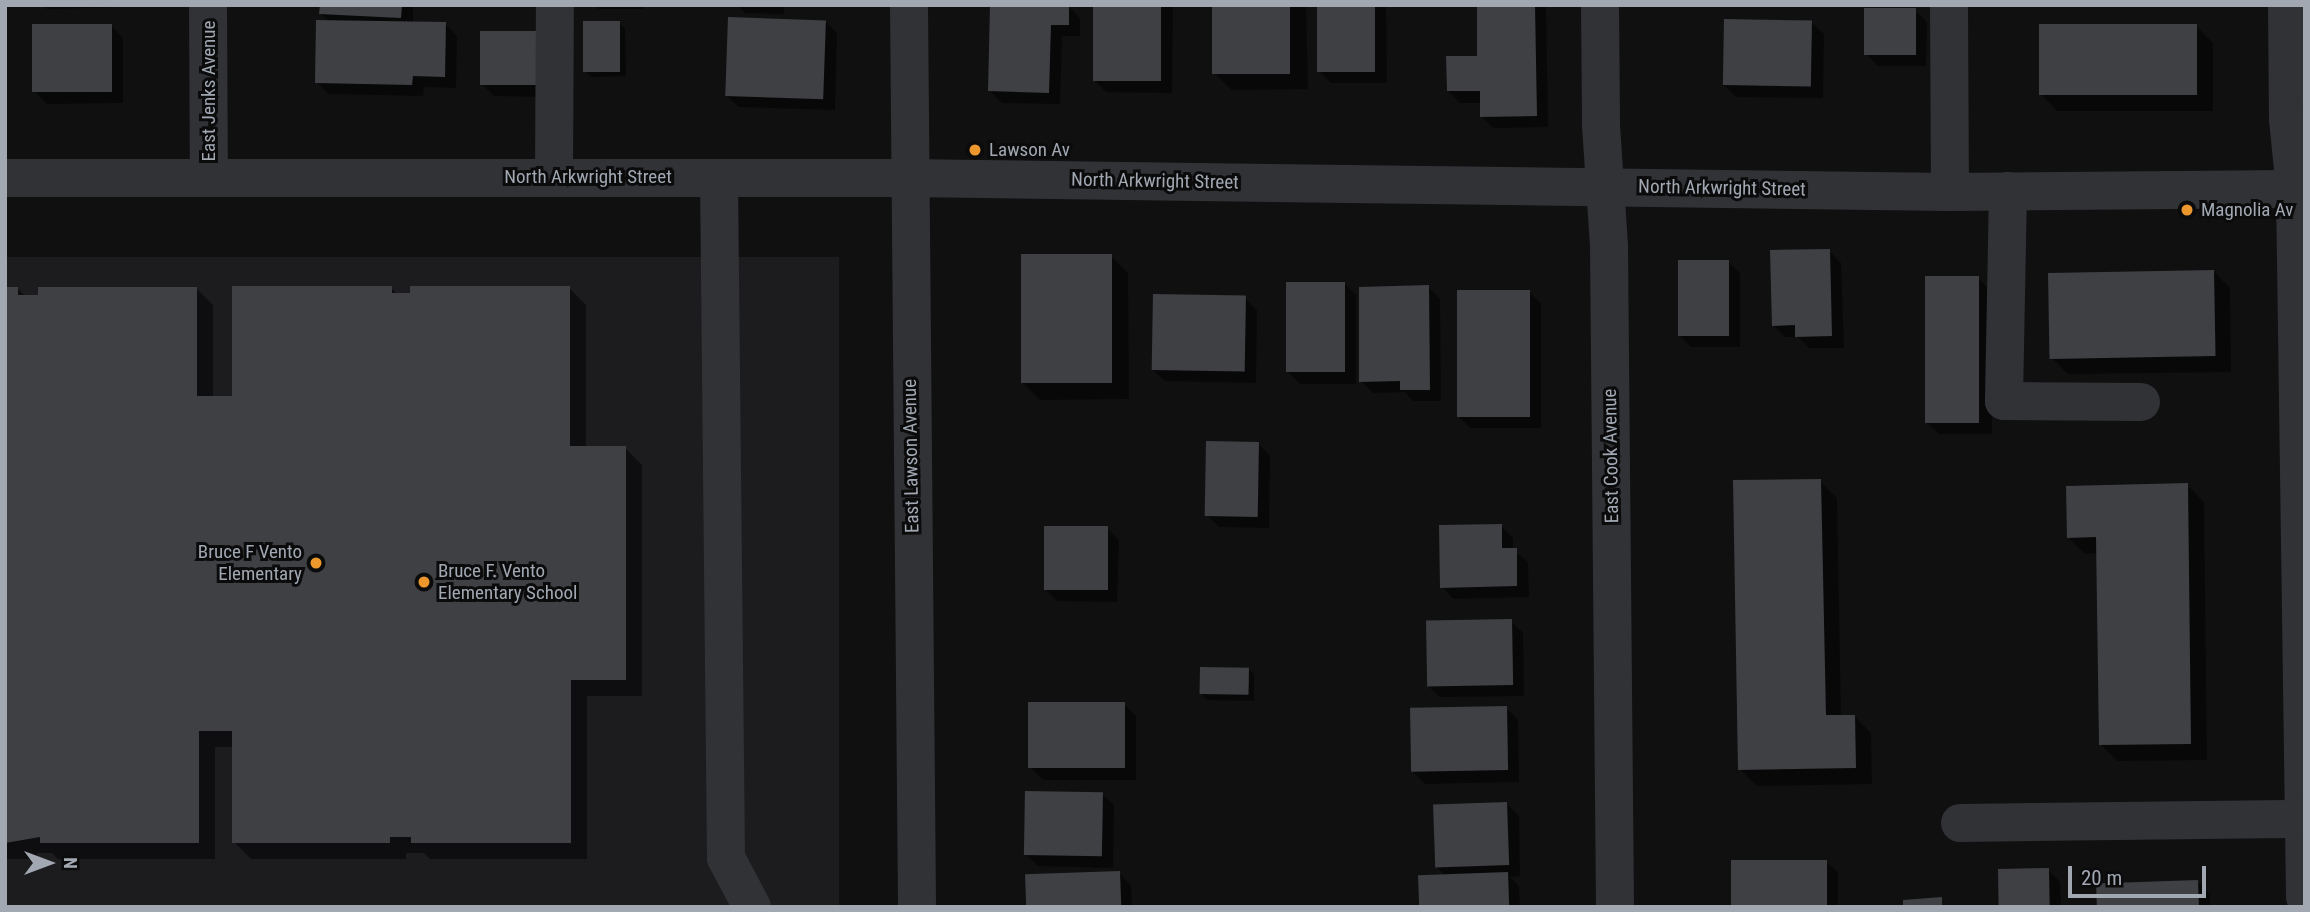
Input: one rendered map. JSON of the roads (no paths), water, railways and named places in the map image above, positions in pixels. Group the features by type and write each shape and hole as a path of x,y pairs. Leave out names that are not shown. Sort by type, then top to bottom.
{"street":[{"name":"East Jenks Avenue","path":"208,5 209,178"},
{"path":"554,177 555,5"},
{"name":"East Lawson Avenue","path":"909,5 907,178 917,907"},
{"name":"East Cook Avenue","path":"1600,5 1604,185 1609,246 1615,907"},
{"path":"1950,5 1950,192"},
{"path":"2287,5 2288,119 2300,189 2305,897"},
{"name":"North Arkwright Street","path":"5,178 907,178 1604,185 1950,192 2300,189"},
{"path":"719,178 726,858 752,907"},
{"path":"2008,191 2004,401 2141,402"},
{"path":"1959,823 2304,819"}],"place":[{"name":"Lawson Av","path":"975,150"},
{"name":"Magnolia Av","path":"2187,210"},
{"name":"Bruce F Vento Elementary","path":"316,563"},
{"name":"Bruce F. Vento Elementary School","path":"424,582"}]}
